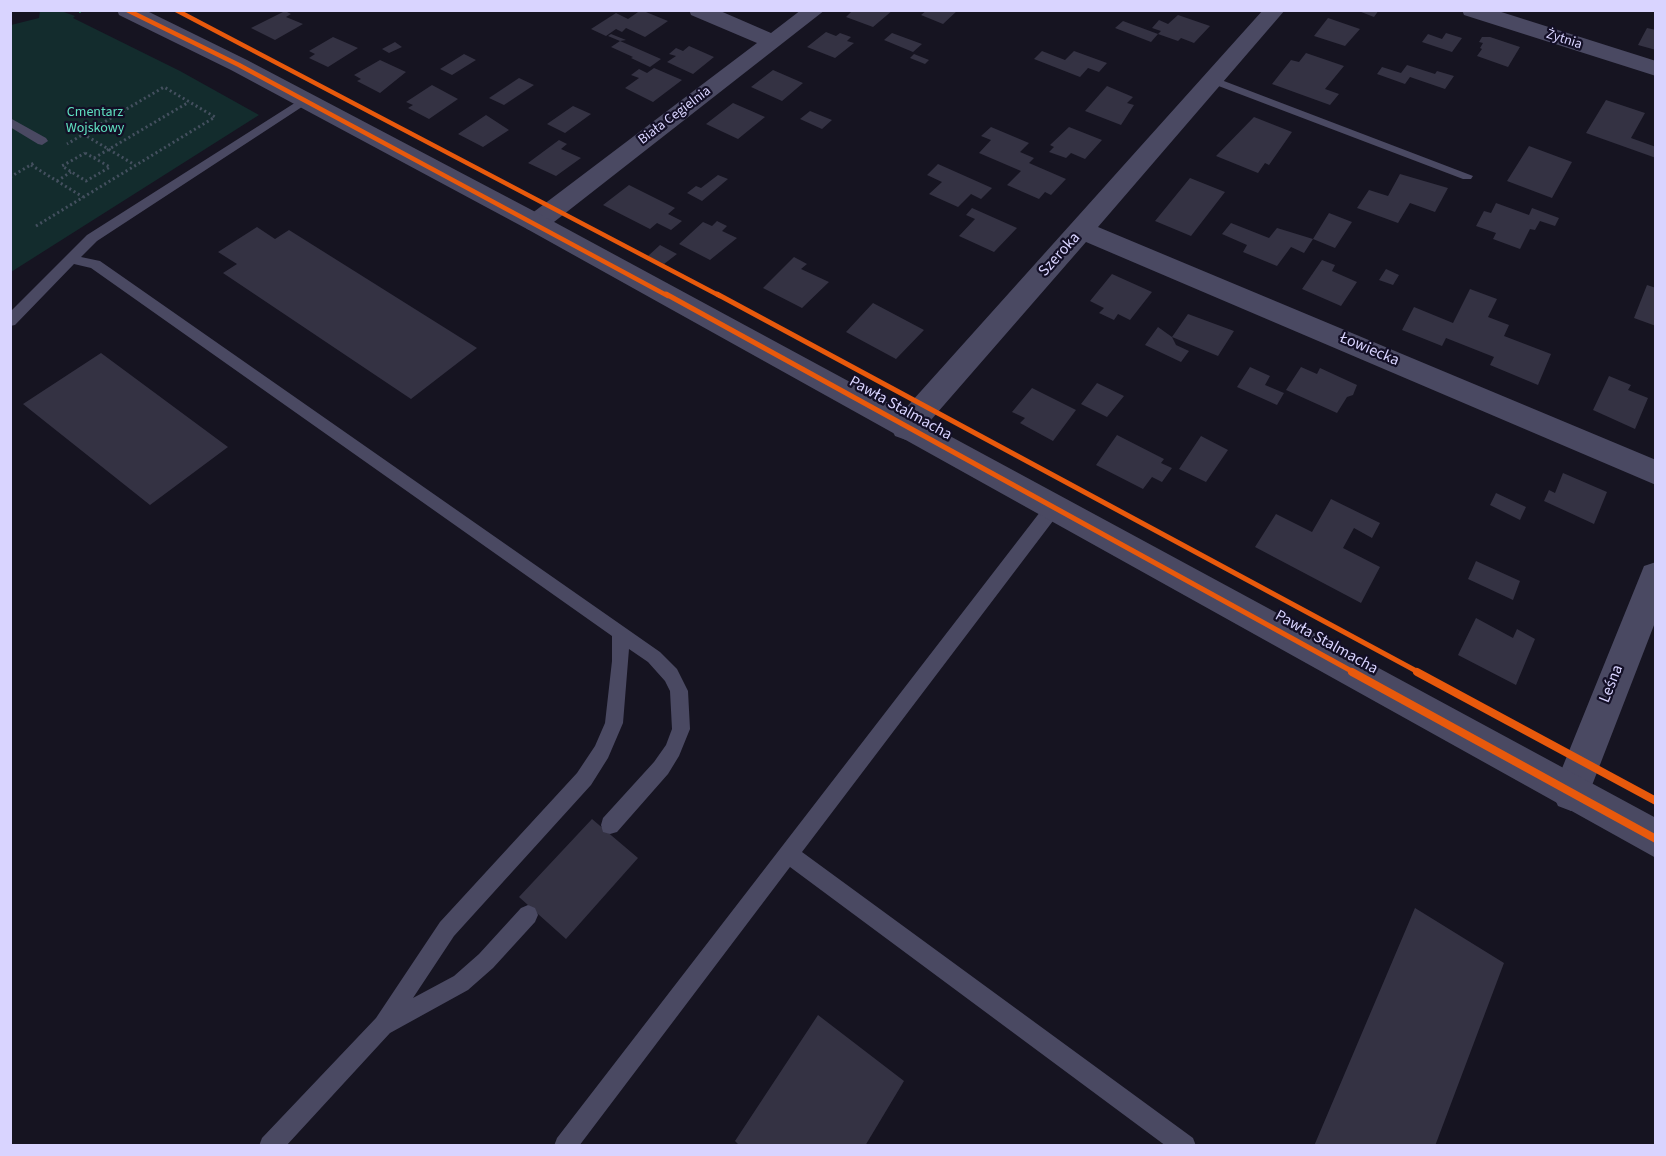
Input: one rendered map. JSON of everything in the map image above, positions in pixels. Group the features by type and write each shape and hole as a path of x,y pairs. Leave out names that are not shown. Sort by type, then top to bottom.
{"street":[{"name":"Pawła Stalmacha","path":"127,10 239,65 536,223 1656,839"},
{"path":"699,10 773,42"},
{"name":"Biała Cegielnia","path":"536,223 815,10"},
{"name":"Szeroka","path":"906,428 1275,10"},
{"name":"Żytnia","path":"1472,10 1656,69"},
{"name":"Łowiecka","path":"1082,230 1656,473"},
{"name":"Leśna","path":"1571,793 1656,576"}],"lane":[{"path":"1212,80 1467,176"},
{"path":"10,321 92,238 305,101"},
{"path":"10,122 42,141"},
{"path":"70,259 94,264 654,657 671,675 679,691 681,729 673,750 662,768 610,825"},
{"path":"565,1146 1053,508"},
{"path":"270,1146 383,1026 447,929 584,779 602,753 614,723 619,693 620,632"},
{"path":"789,854 1185,1146"},
{"path":"383,1026 460,983 486,961 528,915"}],"path":[{"path":"36,226 214,117 164,87 63,146"},
{"path":"94,158 189,102"},
{"path":"84,135 135,165"},
{"path":"85,153 110,167 86,181 71,172 62,166 85,153"},
{"path":"10,177 39,161"},
{"path":"31,165 83,197"},
{"path":"57,181 71,172"}],"green space":[{"name":"Cmentarz Wojskowy","path":"40,11 61,11 75,16 73,18 180,71 259,115 11,272 11,25 39,18"}],"building":[{"path":"641,10 668,21 645,37 626,28 622,32 616,29 606,36 591,29 616,13 628,19"},
{"path":"853,10 893,10 873,27 846,17"},
{"path":"927,10 958,10 943,24 921,15"},
{"path":"1356,10 1379,10 1374,17"},
{"path":"285,11 291,14 286,17 303,24 275,40 251,28"},
{"path":"1178,15 1210,26 1194,43 1181,38 1178,41 1158,34 1161,31 1152,28 1159,20 1168,24"},
{"path":"1328,18 1360,29 1345,46 1314,36"},
{"path":"1123,21 1158,34 1151,42 1115,28"},
{"path":"1647,28 1656,30 1656,50 1638,45"},
{"path":"826,32 836,36 840,33 851,37 847,41 854,43 835,58 807,47"},
{"path":"892,33 922,44 913,52 884,40"},
{"path":"1446,33 1462,38 1452,52 1422,42 1428,34 1442,39"},
{"path":"611,34 626,40 620,41 608,36"},
{"path":"333,37 358,48 328,67 309,58 315,54 309,51"},
{"path":"1482,37 1490,37 1520,47 1508,67 1477,56 1482,49 1480,48 1483,43 1479,42"},
{"path":"620,41 661,59 650,67 611,47"},
{"path":"395,42 402,47 389,53 382,49"},
{"path":"689,46 714,57 693,74 667,62 676,56 669,54 676,48 683,51"},
{"path":"1042,51 1065,60 1074,51 1107,63 1099,72 1088,68 1080,77 1034,59"},
{"path":"1306,53 1344,66 1325,89 1339,94 1330,105 1272,84 1291,60 1299,62"},
{"path":"464,54 476,60 452,75 440,69"},
{"path":"914,54 929,60 925,64 910,58"},
{"path":"380,60 406,72 380,93 357,81 361,79 354,75"},
{"path":"1407,65 1435,74 1437,71 1454,76 1445,89 1410,77 1405,84 1377,74 1382,67 1401,73"},
{"path":"654,68 682,80 653,102 625,88 639,78 631,75 639,69 647,73"},
{"path":"773,70 803,83 782,101 751,87"},
{"path":"519,78 534,85 504,105 489,98"},
{"path":"432,85 458,99 429,119 408,108 413,105 406,102"},
{"path":"1107,86 1133,97 1127,103 1134,105 1121,125 1085,111"},
{"path":"1606,100 1645,113 1631,138 1656,147 1656,158 1586,133"},
{"path":"733,103 765,117 738,139 706,124"},
{"path":"573,106 591,114 565,133 547,124"},
{"path":"810,111 832,120 822,129 800,119"},
{"path":"486,115 509,130 483,147 458,134"},
{"path":"1254,117 1292,132 1269,165 1265,163 1258,173 1216,156"},
{"path":"991,127 1029,143 1020,152 1034,158 1029,163 1066,179 1051,195 1045,192 1039,199 1007,185 1021,171 979,153 991,140 981,136"},
{"path":"1069,127 1102,140 1085,159 1071,153 1066,158 1049,152 1054,147 1050,145"},
{"path":"559,140 567,144 561,149 581,158 556,176 528,163"},
{"path":"1529,146 1572,162 1552,198 1507,181"},
{"path":"938,164 992,188 981,199 971,194 958,207 929,194 942,182 927,175"},
{"path":"1400,174 1448,188 1435,212 1410,203 1398,223 1357,208 1369,190 1388,196"},
{"path":"718,175 728,179 702,201 687,193 696,186 701,188"},
{"path":"1190,178 1225,192 1191,236 1155,221"},
{"path":"629,185 675,208 668,214 682,221 671,230 657,223 650,229 603,205"},
{"path":"1496,203 1529,215 1532,208 1559,218 1555,226 1540,221 1535,230 1530,229 1520,249 1493,239 1496,233 1476,226 1484,211 1491,213"},
{"path":"972,208 1017,228 994,252 959,236 975,219 966,215"},
{"path":"1329,213 1352,222 1335,248 1313,239"},
{"path":"717,221 727,226 722,231 737,238 710,260 679,244 703,222 712,226"},
{"path":"1231,223 1269,238 1277,228 1313,239 1304,253 1291,247 1277,266 1243,252 1247,245 1222,234"},
{"path":"257,227 275,239 289,230 477,348 411,399 223,273 237,264 218,252"},
{"path":"660,245 677,254 664,264 648,256"},
{"path":"794,257 807,264 801,269 829,282 802,308 763,288"},
{"path":"1322,260 1335,265 1332,271 1357,282 1341,306 1302,289"},
{"path":"1386,269 1399,275 1393,285 1379,280"},
{"path":"1112,274 1152,292 1130,320 1118,314 1114,320 1099,313 1104,308 1090,301"},
{"path":"1647,285 1656,288 1656,326 1634,318"},
{"path":"1470,289 1497,299 1488,317 1509,325 1504,336 1551,354 1538,385 1490,365 1494,357 1446,338 1442,346 1402,330 1414,307 1453,323"},
{"path":"873,303 924,330 896,359 846,332"},
{"path":"1188,314 1234,331 1218,356 1172,337"},
{"path":"1158,327 1172,337 1176,345 1189,351 1181,362 1145,345"},
{"path":"101,353 228,447 150,505 23,404"},
{"path":"1250,367 1270,376 1265,385 1284,393 1277,405 1237,387"},
{"path":"1301,367 1317,374 1320,368 1357,385 1353,395 1347,397 1337,413 1286,390"},
{"path":"1609,376 1631,385 1628,390 1648,398 1635,429 1593,410"},
{"path":"1097,383 1124,396 1107,417 1081,404"},
{"path":"1032,388 1076,410 1053,441 1020,423 1025,418 1012,412"},
{"path":"1117,435 1164,459 1161,463 1172,468 1162,482 1152,477 1143,489 1096,465"},
{"path":"1201,436 1228,450 1206,482 1179,469"},
{"path":"1563,473 1607,492 1594,524 1544,501 1549,490 1555,493"},
{"path":"1496,493 1526,507 1520,520 1490,505"},
{"path":"1331,499 1380,523 1372,538 1354,528 1343,548 1380,567 1361,603 1255,547 1276,514 1312,532"},
{"path":"1476,561 1520,581 1513,600 1468,579"},
{"path":"1476,618 1513,638 1517,629 1535,639 1516,685 1458,655"},
{"path":"592,819 638,858 566,939 519,897"},
{"path":"1415,908 1504,963 1435,1146 1314,1146"},
{"path":"818,1015 904,1081 865,1146 740,1146 735,1141"}],"cycle path":[{"path":"127,10 239,65 536,223 1656,839"},
{"path":"176,10 757,315 1656,801"}]}
